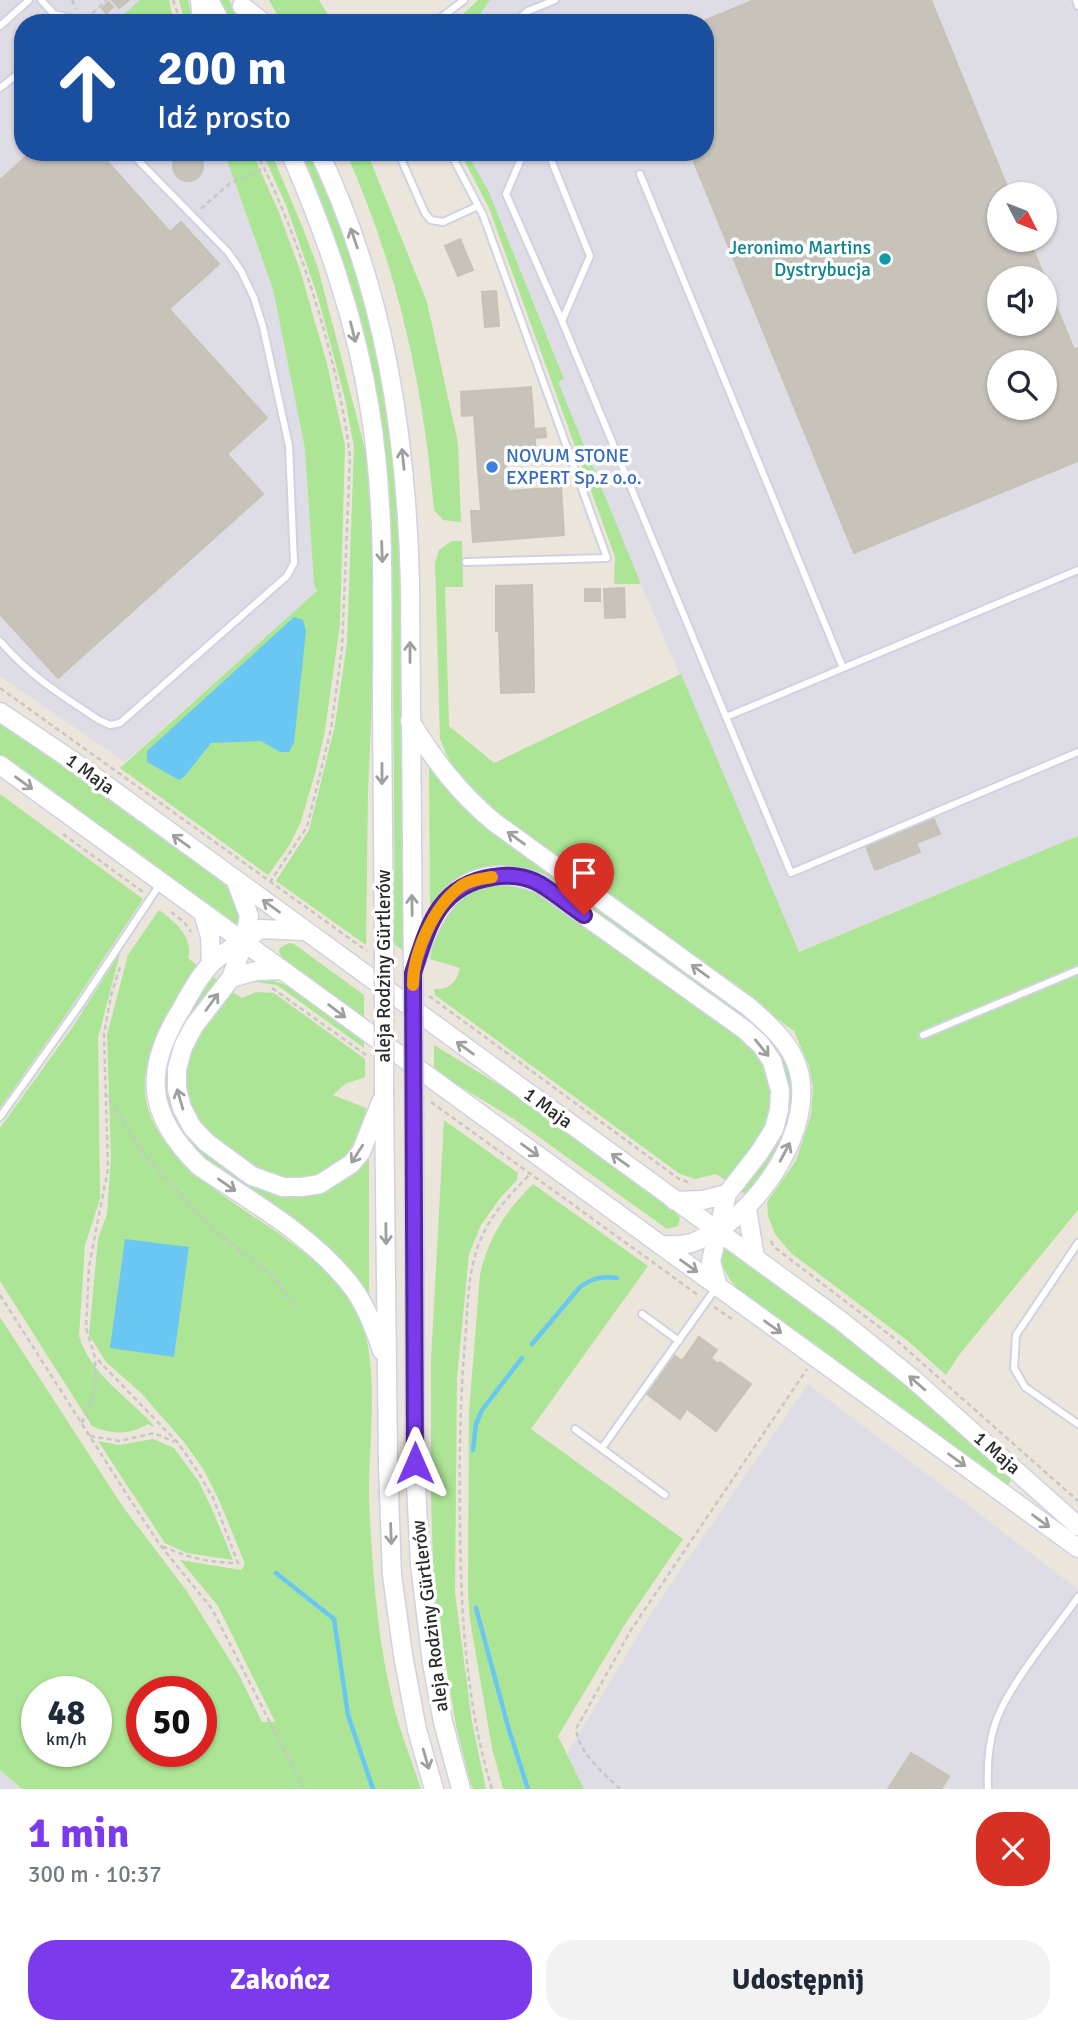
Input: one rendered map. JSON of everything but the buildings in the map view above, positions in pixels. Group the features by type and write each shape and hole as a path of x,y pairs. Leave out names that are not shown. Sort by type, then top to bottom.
{"main road":[{"name":"aleja Rodziny Gürtlerów","path":"294,161 331,254 348,312 370,411 376,456 383,583 379,954 384,1092 392,1575 407,1680 417,1730 434,1789"},
{"name":"aleja Rodziny Gürtlerów","path":"323,161 351,229 376,306 396,407 409,527 415,1450 420,1565 432,1663 443,1722 461,1789"},
{"path":"332,180 333,161"},
{"name":"1 Maja","path":"0,712 73,761 877,1348 1078,1526"},
{"path":"410,721 433,758 467,800 749,1007 775,1031 798,1068 802,1091 796,1127 782,1159 747,1209 718,1231 688,1244 660,1245"},
{"name":"1 Maja","path":"0,765 156,890 203,912 1078,1548"},
{"path":"413,973 427,929 445,901 462,885 502,875 526,878 550,891 745,1030 761,1045 772,1061 780,1090 779,1110 774,1129 754,1161 727,1194 711,1261 718,1287"},
{"path":"236,881 249,916 244,942 231,978 194,1026 183,1047 177,1069 177,1089 182,1108 192,1127 206,1142 262,1181 282,1188 320,1184 351,1164 361,1152 384,1092"},
{"path":"203,912 210,937 211,964"},
{"path":"305,932 260,929 244,942 229,948 211,964 167,1031 156,1063 156,1088 164,1120 181,1148 199,1166 325,1256 350,1285 371,1319 387,1368"},
{"path":"231,978 256,971 282,970"},
{"path":"676,1201 703,1200 727,1194"},
{"path":"747,1209 755,1258"}],"lane":[{"path":"0,26 29,0"},
{"path":"41,0 54,14"},
{"path":"445,14 464,0"},
{"path":"524,14 555,0"},
{"path":"1076,0 1078,6"},
{"path":"0,88 14,77"},
{"path":"0,642 38,679 99,720 110,725 120,723 287,576 294,563 289,446 254,298 228,252 139,161"},
{"path":"402,161 425,213 431,220 443,222 478,206"},
{"path":"455,161 478,206 607,558 466,562"},
{"path":"520,161 506,194 562,321 791,873 1078,752"},
{"path":"552,161 590,256 562,321"},
{"path":"640,174 843,668"},
{"path":"726,717 1078,570"},
{"path":"0,1116 79,1006 156,890"},
{"path":"923,1035 1078,970"},
{"path":"1078,1243 1016,1335 1014,1368 1025,1387 1078,1423"},
{"path":"602,1448 718,1287"},
{"path":"642,1314 679,1341"},
{"path":"575,1429 665,1495"},
{"path":"988,1789 989,1747 1006,1699 1078,1597"}],"path":[{"path":"90,14 107,0"},
{"path":"260,161 299,254 321,324 347,430 350,457 342,648 331,729 307,827 270,882"},
{"path":"204,207 229,184 264,168"},
{"path":"0,688 270,882 379,954"},
{"path":"54,827 156,890 192,934"},
{"path":"121,964 111,995 104,1035 108,1169 89,1266 86,1328 89,1344 95,1357 178,1443 198,1472 214,1500 238,1563 182,1556 160,1545"},
{"path":"266,988 274,989 377,1064"},
{"path":"427,995 679,1180 694,1184"},
{"path":"104,1091 146,1157 212,1228 274,1278 296,1309"},
{"path":"421,1095 739,1324"},
{"path":"492,1789 483,1758 461,1615 459,1475 464,1361 473,1263 479,1244 493,1214 530,1174"},
{"path":"0,1295 160,1545 212,1609 304,1789"},
{"path":"82,1423 96,1388 95,1357"},
{"path":"620,1789 590,1760 577,1740 576,1729 631,1630 815,1357"},
{"path":"90,1436 120,1441 154,1433 178,1443"},
{"path":"1035,1463 1078,1501"}],"shaded area":[{"path":"0,0 140,0 124,14 14,14 14,161 227,161 273,289 305,449 314,584 317,591 125,762 0,676"},
{"name":"Jeronimo Martins Dystrybucja","path":"490,0 1078,0 1078,836 798,952 557,381 564,378 488,190 471,161 714,161 714,14 480,14"},
{"path":"808,1384 1078,1589 1078,1789 584,1789 567,1754 656,1606"},
{"path":"0,1770 12,1781 22,1789 0,1789"}],"green space":[{"path":"140,0 169,0 172,14 124,14"},
{"path":"179,0 188,0 192,14 183,14"},
{"path":"218,0 229,0 237,14 226,14"},
{"path":"269,0 319,0 328,14 277,14"},
{"path":"478,0 490,0 480,14 463,14"},
{"path":"227,161 256,161 278,210 300,270 327,364 345,445 340,624 325,730 300,824 289,846 268,875 120,768 317,591 314,584 305,449 273,289"},
{"path":"266,161 275,161 318,268 368,461 373,526 375,634 368,790 366,945 276,881 309,830 335,725 347,643 354,447 345,399 318,297 286,205"},
{"path":"303,161 313,161 356,276 374,340 392,437 401,564 404,951 394,944 392,580 389,503 381,427 369,358 353,298 323,210"},
{"path":"350,161 371,161 427,302 458,443 461,522 443,520 434,510 415,372 394,284"},
{"path":"465,161 471,161 488,190 564,379 558,382 641,584 614,584 615,557 489,208"},
{"path":"452,541 462,541 463,587 445,587 449,726 494,763 681,674 799,952 1078,836 1078,1210 959,1355 946,1375 908,1341 791,1253 775,1234 768,1216 767,1202 796,1161 811,1115 813,1087 809,1066 794,1031 493,813 468,788 450,762 440,739 435,563 439,550"},
{"path":"0,721 226,885 241,910 240,929 0,755"},
{"path":"429,764 458,801 473,815 751,1019 773,1042 786,1064 792,1085 792,1106 787,1128 777,1149 747,1195 741,1191 762,1162 787,1097 739,1017 559,886 532,872 506,867 490,868 439,896 430,906"},
{"path":"0,794 143,899 0,1108"},
{"path":"490,884 514,884 534,890 724,1025 756,1052 768,1071 773,1101 765,1130 728,1182 716,1174 695,1179 680,1174 435,995 434,989 452,984 460,968 430,959 442,921 448,911 465,895"},
{"path":"159,910 181,930 188,943 188,958 200,968 164,1020 150,1054 145,1086 146,1101 153,1123 166,1143 201,1179 293,1244 323,1269 349,1298 364,1329 371,1376 369,1498 379,1628 393,1703 421,1789 22,1789 0,1770 0,1317 123,1507 186,1590 239,1675 262,1722 275,1722 218,1606 180,1560 241,1570 245,1564 219,1500 204,1470 184,1442 141,1393 106,1362 89,1335 98,1239 107,1214 111,1157 107,1035 128,955"},
{"path":"289,943 364,995 364,1020 283,960 280,948"},
{"path":"120,953 98,1038 100,1199 85,1245 79,1336 92,1363 101,1374 155,1427 148,1424 120,1433 92,1426 0,1281 0,1128 72,1028"},
{"path":"213,977 218,980 199,1007 170,1095 175,1114 244,1180 277,1194 330,1187 348,1176 369,1156 367,1297 200,1155 175,1126 164,1096 165,1059 183,1019"},
{"path":"267,979 286,985 364,1041 364,1048 277,985 249,981"},
{"path":"231,991 242,998 256,992 274,993 365,1059 365,1077 345,1084 333,1095 366,1108 358,1136 341,1160 317,1176 288,1180 265,1173 216,1140 192,1112 185,1086 187,1061 202,1029"},
{"path":"434,1045 511,1092 675,1210 680,1218 678,1226 667,1229 514,1119 434,1071"},
{"path":"444,1120 518,1173 517,1180 481,1225 469,1254 457,1378 455,1593 472,1722 486,1789 473,1789 470,1781 456,1726 434,1592 431,1360"},
{"path":"533,1184 648,1266 531,1429 683,1539 627,1621 558,1736 584,1789 503,1789 492,1748 470,1620 469,1412 480,1275 483,1261 499,1225"},
{"path":"721,1244 859,1345 1012,1479 1007,1486 740,1292 724,1270"},
{"path":"153,1439 174,1448 199,1482 233,1560 187,1553 165,1543 98,1441 119,1445"}],"water":[{"path":"294,617 303,620 306,631 294,743 289,752 280,752 261,741 211,743 179,780 147,762 147,751"},
{"path":"125,1239 189,1247 174,1357 110,1348"}],"waterway":[{"path":"532,1344 580,1287 597,1278 617,1278"},
{"path":"473,1450 476,1424 482,1410 522,1358"},
{"path":"276,1573 334,1619 348,1715 373,1789"},
{"path":"476,1608 528,1789"}],"slow traffic":[{"path":"413,985 413,973 427,929 445,901 462,885 492,877"}],"place":[{"name":"Jeronimo Martins Dystrybucja","path":"885,259"},
{"name":"NOVUM STONE EXPERT Sp.z o.o.","path":"492,467"}],"route":[{"path":"415,1463 413,973 427,929 445,901 462,885 478,879 502,875 526,878 539,883 584,915"}]}
